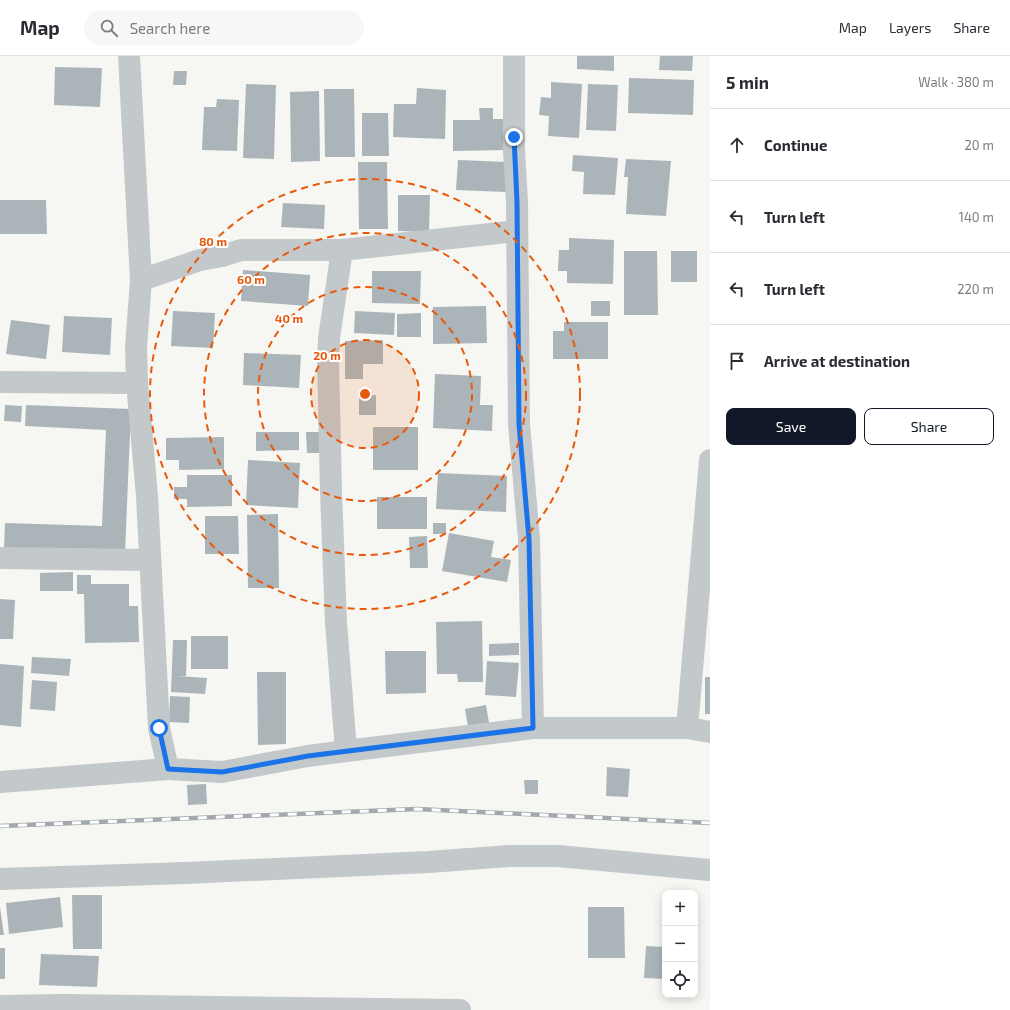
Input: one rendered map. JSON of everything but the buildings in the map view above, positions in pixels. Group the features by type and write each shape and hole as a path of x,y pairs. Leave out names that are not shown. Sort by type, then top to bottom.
{"street":[{"path":"129,56 141,280 136,347 137,383 146,496 159,728 168,769"},
{"path":"514,56 514,151 517,231 519,424 529,539 533,728"},
{"path":"141,280 200,260 222,256 241,250 342,250 517,231"},
{"path":"342,250 329,338 328,360 336,622 346,751"},
{"path":"0,382 137,383"},
{"path":"686,728 710,460"},
{"path":"0,558 150,560"},
{"path":"0,782 168,769 222,772 308,756 533,728 686,728 710,732"},
{"path":"0,879 209,872 429,862 510,856 558,856 710,870"},
{"path":"8,1007 63,1005 202,1008 460,1010"}],"railway":[{"path":"0,826 417,809 710,823"}],"route":[{"path":"159,728 168,769 222,772 308,756 533,728 529,539 519,424 517,202 514,137"}]}
